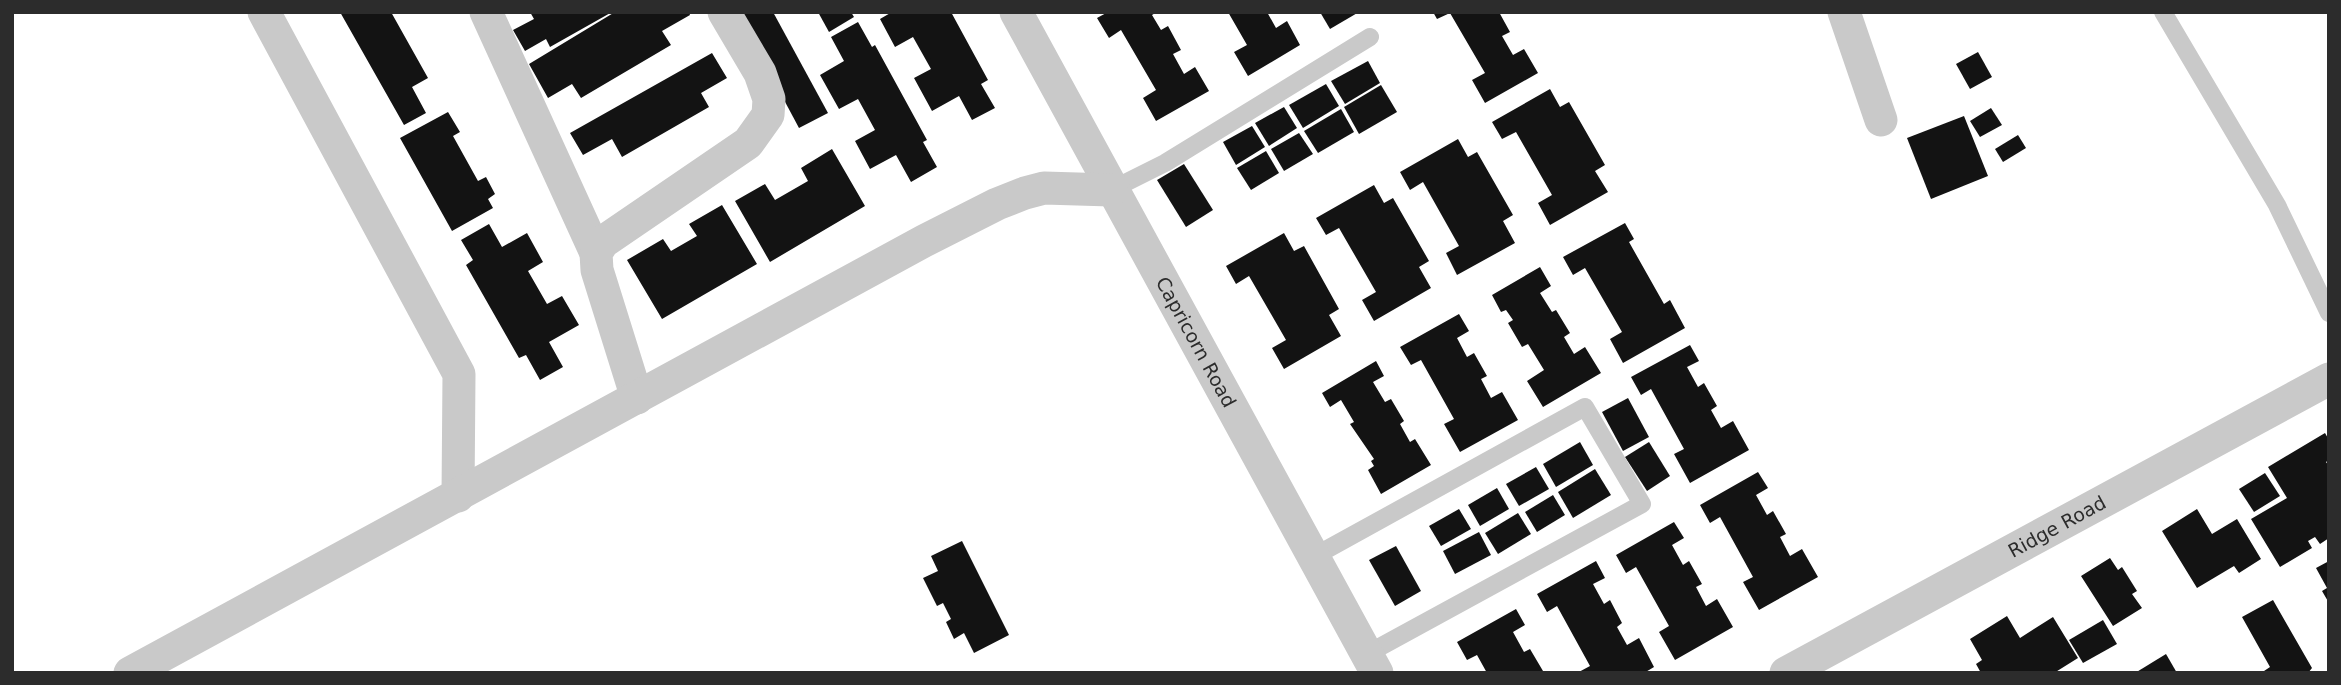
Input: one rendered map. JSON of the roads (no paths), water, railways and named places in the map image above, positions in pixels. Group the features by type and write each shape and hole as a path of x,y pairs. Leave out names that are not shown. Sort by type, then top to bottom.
{"street":[{"path":"264,12 459,374 458,496"},
{"path":"486,12 596,253 603,293 637,398"},
{"path":"596,253 603,242 748,143 768,116 769,99 760,73 723,12"},
{"name":"Capricorn Road","path":"1016,12 1372,663"},
{"path":"1844,12 1881,120"},
{"path":"130,673 997,204 1044,188 1111,190"},
{"name":"Ridge Road","path":"1786,673 2329,379"}],"lane":[{"path":"2164,12 2277,205 2329,313"},
{"path":"1111,190 1165,163 1370,37"},
{"path":"1313,557 1586,407 1642,504 1372,663"}]}
